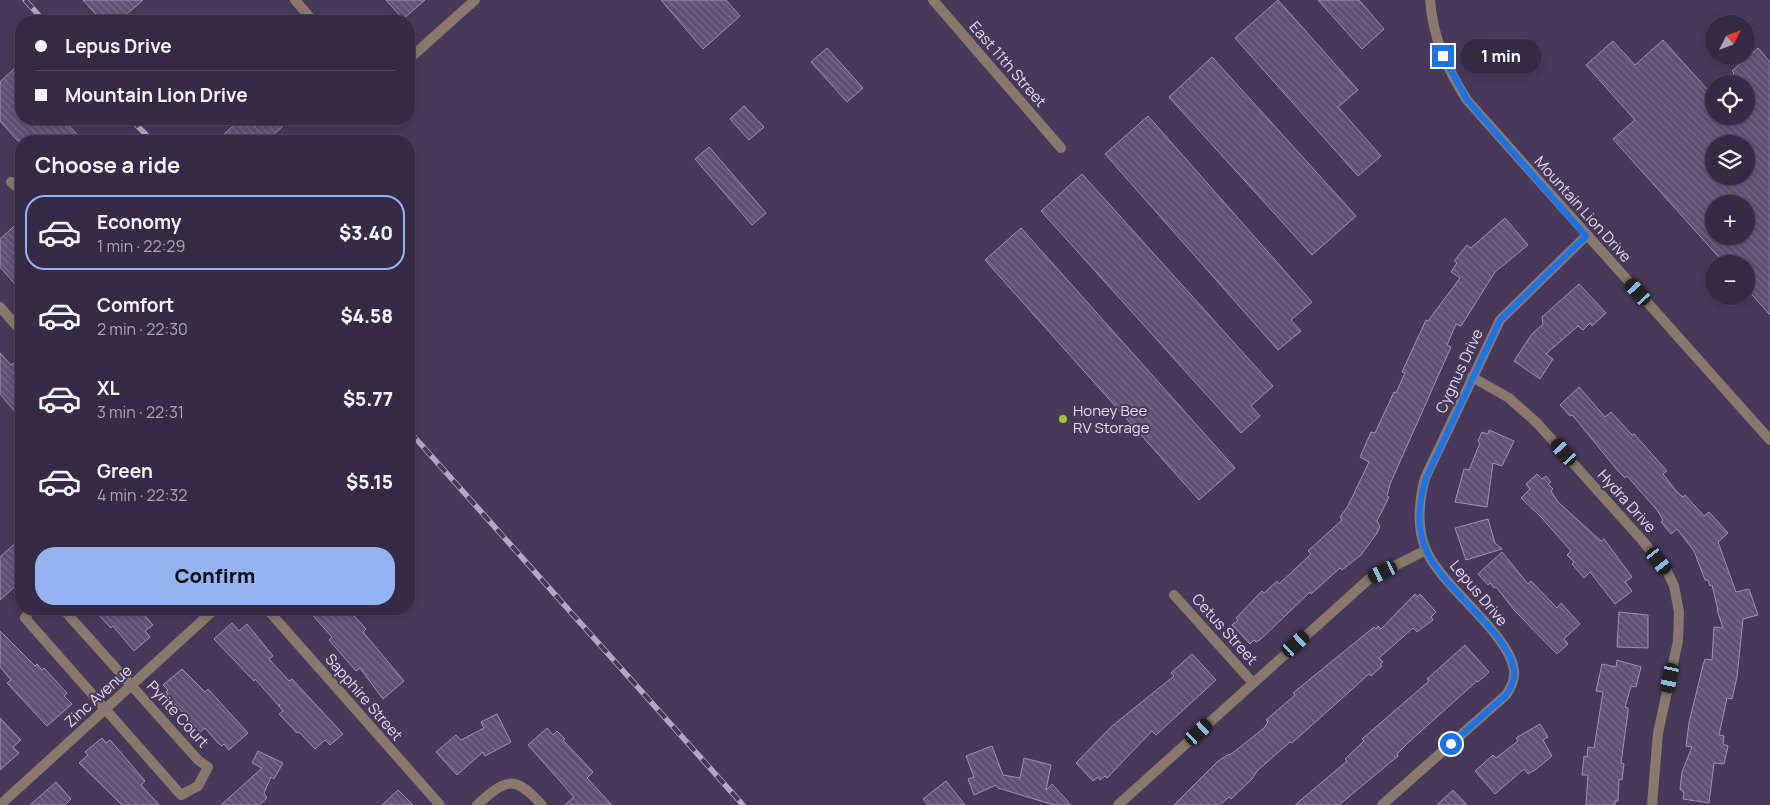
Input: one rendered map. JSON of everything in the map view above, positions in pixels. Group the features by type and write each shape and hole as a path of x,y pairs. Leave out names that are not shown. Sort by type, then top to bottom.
{"street":[{"path":"295,0 308,15"},
{"path":"415,55 475,0"},
{"name":"East 11th Street","path":"933,0 1061,148"},
{"name":"Mountain Lion Drive","path":"1430,0 1439,45 1447,67 1467,100 1586,236 1770,440"},
{"path":"11,182 15,186"},
{"name":"Cygnus Drive","path":"1426,550 1421,530 1419,501 1426,478 1500,320 1586,236"},
{"path":"0,307 15,324"},
{"name":"Hydra Drive","path":"1472,377 1509,398 1537,423 1642,540 1667,571 1674,586 1679,612 1678,641 1658,733 1652,805"},
{"path":"1118,805 1368,579 1426,550"},
{"name":"Lepus Drive","path":"1382,805 1506,695 1511,688 1514,670 1505,647 1444,577 1426,550"},
{"name":"Cetus Street","path":"1174,595 1253,683"},
{"path":"27,615 25,618 105,709"},
{"name":"Pyrite Court","path":"68,615 198,760 208,767 198,786 181,795 105,709"},
{"name":"Zinc Avenue","path":"0,805 105,709 133,686 209,615"},
{"name":"Sapphire Street","path":"271,615 440,805"},
{"path":"477,805 499,786 514,783 528,790 542,805"}],"building":[{"path":"83,0 143,0 126,15 97,15"},
{"path":"386,0 425,0 408,15 399,15"},
{"path":"661,0 726,0 740,16 703,49"},
{"path":"1278,0 1358,90 1338,107 1381,156 1358,176 1235,38"},
{"path":"1318,0 1359,0 1384,29 1362,49"},
{"path":"1663,40 1705,87 1705,125 1755,125 1755,75 1732,75 1734,73 1732,71 1739,65 1755,65 1755,51 1758,48 1770,62 1770,315 1755,298 1755,255 1717,255 1708,245 1755,245 1755,195 1705,195 1705,242 1613,139 1635,120 1586,65 1613,41 1635,65"},
{"path":"827,48 863,88 847,102 811,62"},
{"path":"1212,57 1356,216 1312,255 1169,97"},
{"path":"15,68 15,125 68,125 78,135 15,135 15,138 0,121 0,82"},
{"path":"744,106 764,127 749,140 730,119"},
{"path":"1148,116 1312,302 1291,320 1301,331 1278,350 1105,154"},
{"path":"234,125 284,125 273,135 223,135"},
{"path":"709,147 766,213 752,225 695,159"},
{"path":"1082,174 1273,386 1251,406 1260,416 1241,433 1041,211"},
{"path":"1505,218 1528,245 1495,272 1461,326 1456,324 1447,345 1451,347 1390,484 1387,496 1389,497 1377,521 1380,526 1377,533 1361,555 1342,570 1340,568 1311,594 1310,592 1261,639 1256,642 1254,640 1250,644 1232,625 1238,620 1236,618 1262,591 1264,593 1277,581 1279,584 1311,554 1308,551 1342,520 1340,517 1348,506 1369,462 1360,457 1371,432 1375,433 1394,392 1396,393 1405,373 1402,372 1426,320 1428,321 1460,278 1451,272 1457,263 1454,261 1467,245 1471,248"},
{"path":"15,225 15,284 0,267 0,239"},
{"path":"1021,228 1235,468 1199,500 985,260"},
{"path":"1579,284 1606,313 1592,326 1590,323 1583,330 1578,326 1546,354 1553,359 1540,379 1514,361 1532,334 1543,324 1542,317"},
{"path":"0,353 11,365 15,364 15,412 0,394"},
{"path":"1579,387 1605,417 1611,412 1632,435 1634,434 1667,471 1663,474 1677,492 1683,497 1685,495 1704,516 1709,512 1728,533 1718,542 1736,592 1749,589 1758,615 1743,619 1737,677 1732,699 1727,698 1719,735 1724,736 1723,744 1728,746 1724,764 1714,763 1709,803 1683,799 1684,793 1680,789 1682,772 1692,747 1686,746 1689,723 1703,665 1705,659 1712,660 1714,627 1723,628 1712,585 1710,586 1708,580 1705,580 1694,551 1677,529 1671,534 1661,522 1663,520 1657,510 1627,476 1625,478 1618,471 1574,417 1570,416 1560,405"},
{"path":"1489,430 1514,441 1502,466 1493,463 1487,507 1455,502 1464,469 1469,470 1480,443 1478,441 1482,432 1488,434"},
{"path":"1537,474 1542,479 1546,476 1551,482 1548,484 1553,489 1551,491 1558,502 1601,541 1604,539 1632,577 1625,582 1632,591 1615,604 1590,572 1584,578 1567,555 1571,551 1541,517 1521,498 1530,489 1526,484"},
{"path":"1488,519 1495,543 1502,549 1466,560 1455,528"},
{"path":"15,543 15,586 0,600 0,557"},
{"path":"1502,552 1528,584 1531,581 1557,608 1561,603 1580,624 1564,639 1568,644 1557,654 1515,611 1496,587 1494,588 1490,583 1488,585 1478,574"},
{"path":"1415,594 1417,597 1420,594 1436,612 1431,617 1433,620 1417,632 1413,628 1379,658 1383,662 1380,664 1382,666 1371,676 1369,674 1292,743 1290,742 1257,771 1252,779 1231,799 1229,797 1220,805 1174,805 1218,761 1230,755 1264,728 1268,722 1266,720 1295,695 1293,693 1374,627 1376,629 1378,626 1381,629"},
{"path":"1619,612 1648,615 1648,648 1617,647"},
{"path":"99,615 144,615 153,625 145,631 150,637 134,651 113,626 111,628"},
{"path":"312,615 353,615 366,629 363,632 404,681 383,699 360,668 356,671 329,640 332,637"},
{"path":"232,623 239,631 247,624 273,656 269,659 289,681 292,679 343,734 330,745 325,740 315,749 299,732 297,733 279,714 283,711 279,706 255,679 254,681 214,639"},
{"path":"0,631 35,666 37,664 42,670 44,668 67,693 64,696 72,704 47,726 7,683 11,680 0,667"},
{"path":"1465,645 1489,672 1410,741 1397,754 1398,756 1339,805 1295,805 1347,761 1345,759 1364,741 1362,739 1429,681 1427,679"},
{"path":"1192,654 1216,680 1156,735 1152,731 1107,778 1105,776 1100,780 1098,777 1093,781 1076,763 1112,726 1174,676 1171,673"},
{"path":"1617,660 1641,667 1636,687 1631,686 1625,707 1628,708 1628,712 1621,763 1624,764 1622,780 1619,779 1618,801 1615,801 1615,805 1586,805 1588,775 1582,775 1584,756 1587,757 1588,747 1594,748 1603,692 1596,691 1602,664 1616,667"},
{"path":"182,669 205,692 208,689 248,733 229,750 224,744 222,746 218,743 205,728 200,732 168,696 166,692 168,690 163,685"},
{"path":"497,714 511,742 485,756 483,752 457,775 436,752 456,735 461,740 484,728 481,722"},
{"path":"0,718 21,740 13,747 19,753 0,770"},
{"path":"1540,724 1548,737 1543,740 1552,756 1528,774 1524,769 1495,794 1475,771 1493,755 1496,758 1518,741 1516,738"},
{"path":"547,728 553,735 557,731 593,772 587,778 612,805 565,805 574,797 528,745"},
{"path":"102,738 106,743 110,740 123,755 145,781 141,785 159,805 122,805 79,763 88,755 85,752"},
{"path":"992,746 1003,775 1020,778 1024,758 1051,765 1046,790 1052,784 1071,805 1054,805 998,788 996,785 974,795 968,779 974,777 966,756"},
{"path":"258,751 283,763 274,779 271,777 264,793 267,798 259,805 221,805 262,768 252,763"},
{"path":"946,781 965,805 928,805 923,799"},
{"path":"56,782 71,799 65,805 30,805"},
{"path":"398,790 413,805 382,805"},
{"path":"1453,790 1467,805 1437,805"}],"railway":[{"path":"25,0 39,15"},
{"path":"137,125 146,135"},
{"path":"415,438 743,805"}],"place":[{"name":"Honey Bee RV Storage","path":"1063,419"}],"route":[{"path":"1443,56 1447,67 1467,100 1586,236 1500,320 1426,478 1419,501 1421,530 1426,550 1444,577 1505,647 1514,670 1511,688 1506,695 1451,744"}]}
